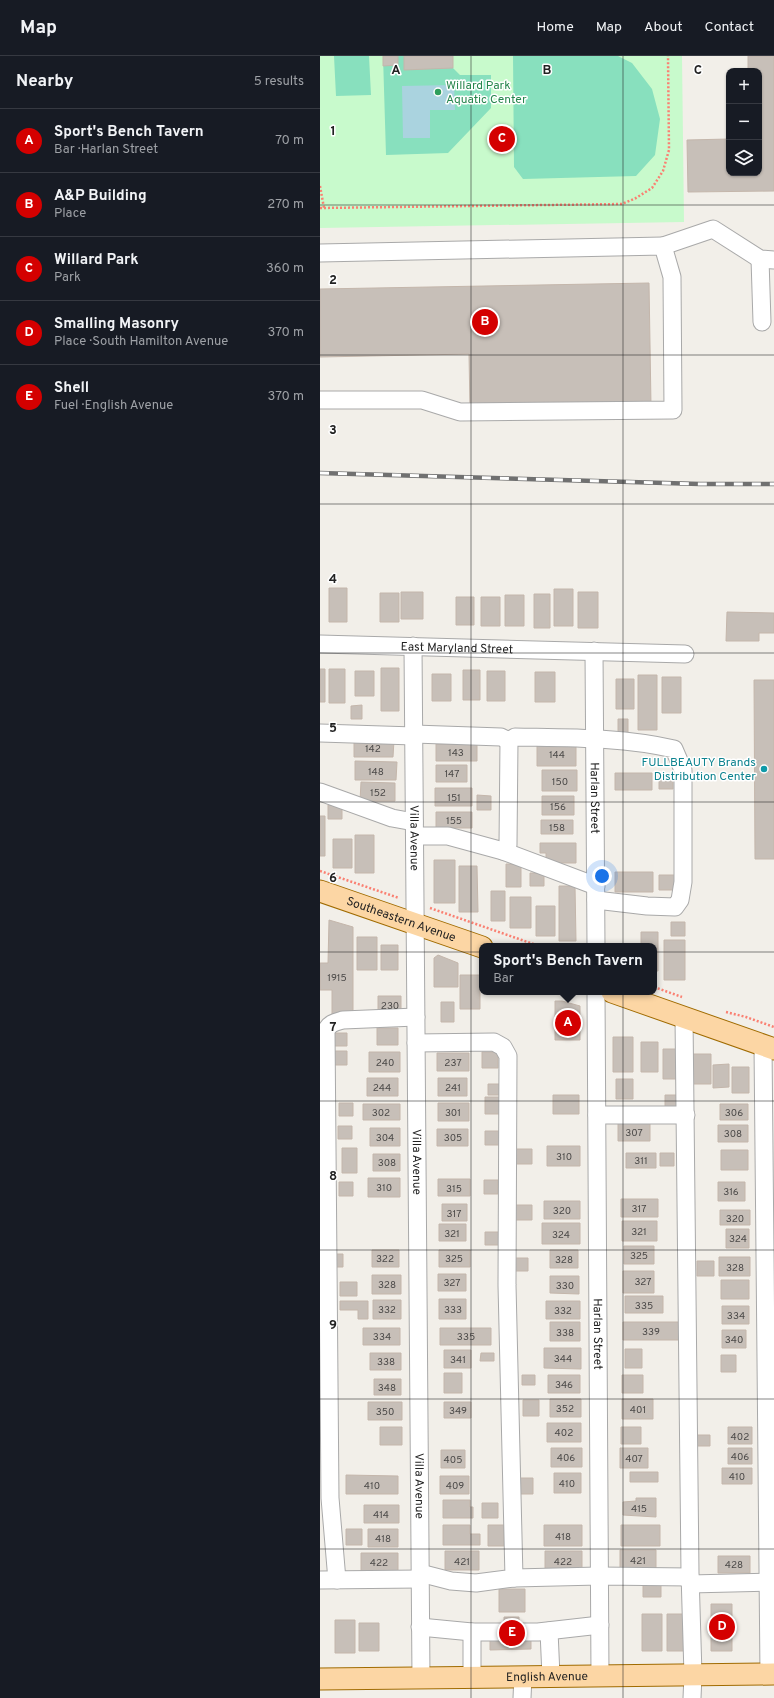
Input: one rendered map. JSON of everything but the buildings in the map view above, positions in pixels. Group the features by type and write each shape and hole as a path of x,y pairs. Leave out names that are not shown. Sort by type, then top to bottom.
{"main road":[{"name":"Southeastern Avenue","path":"320,891 420,915 479,945"},
{"path":"621,995 768,1047"},
{"name":"English Avenue","path":"320,1679 771,1674"}],"street":[{"path":"320,253 663,246 713,229 767,259 762,322"},
{"path":"320,400 422,400 460,412 673,410 672,277 663,246"},
{"name":"East Maryland Street","path":"320,644 685,654"},
{"name":"Villa Avenue","path":"413,646 414,829 420,915 416,1043 421,1678"},
{"name":"Harlan Street","path":"594,651 596,943"},
{"path":"320,733 501,737 509,741"},
{"path":"320,792 392,818 414,829 448,836 503,851 596,893 647,906 675,907 680,900 682,882 683,770 674,749 653,744 595,739 515,737 509,741"},
{"path":"503,851 508,845 509,741"},
{"name":"Harlan Street","path":"596,995 600,1676"},
{"path":"416,1017 343,1020 328,1026 326,1031 330,1498 328,1580 420,1576 451,1582 476,1583 514,1578 599,1576 771,1582"},
{"path":"684,1017 690,1580 693,1675 692,1698"},
{"path":"416,1043 494,1042 503,1047 508,1056 507,1285 514,1578"},
{"path":"768,1047 771,1674"},
{"path":"597,1115 686,1115"},
{"path":"420,1627 472,1632 512,1632 549,1631 600,1625"},
{"path":"549,1631 551,1676"},
{"path":"472,1632 472,1677"},
{"path":"522,1698 523,1676"}],"path":[{"path":"320,208 622,204 636,198 652,188 663,171 669,150 668,56"},
{"path":"320,186 324,208"},
{"path":"320,871 406,901"},
{"path":"420,915 527,943"},
{"path":"746,1017 774,1027"}],"green space":[{"path":"320,56 682,56 684,222 320,228"},
{"path":"334,56 369,56 371,95 336,96"},
{"name":"Willard Park Aquatic Center","path":"383,56 453,56 453,68 460,75 491,75 491,108 448,153 386,155"},
{"path":"513,56 618,56 632,63 652,89 660,119 655,155 636,176 523,179 514,167"}],"water":[{"path":"454,85 455,110 430,110 430,138 403,138 402,86"}],"railway":[{"path":"320,473 700,484 774,484"}],"place":[{"name":"Willard Park Aquatic Center","path":"438,92"},
{"name":"Willard Park","path":"502,139"},
{"name":"A&P Building","path":"485,322"},
{"name":"FULLBEAUTY Brands Distribution Center","path":"764,769"},
{"name":"Sport's Bench Tavern","path":"568,1023"},
{"name":"Smalling Masonry","path":"722,1627"},
{"name":"Shell","path":"512,1633"}]}
